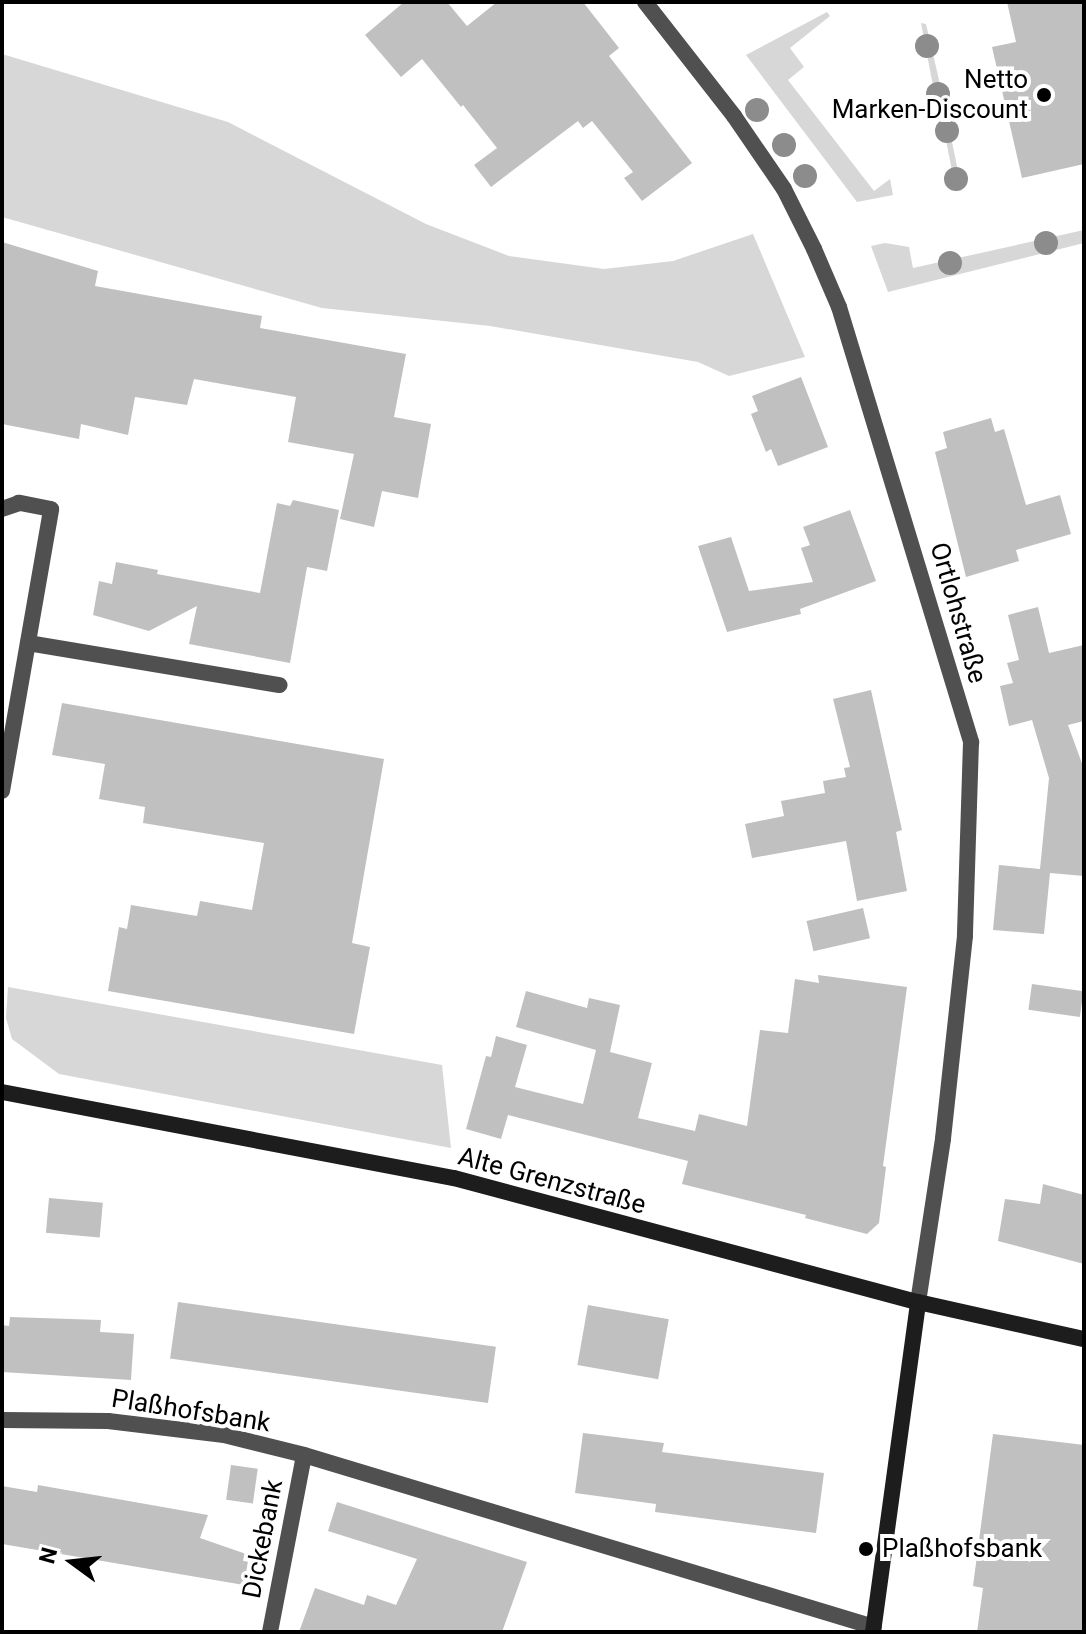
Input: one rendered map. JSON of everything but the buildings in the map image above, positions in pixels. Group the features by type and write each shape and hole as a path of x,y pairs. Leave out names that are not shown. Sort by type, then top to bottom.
{"street":[{"name":"Ortlohstraße","path":"645,2 767,164 784,189 814,249 843,322 971,742 965,936 943,1139 918,1302"},
{"path":"2,509 19,503 51,509 2,791"},
{"path":"28,643 280,685"},
{"name":"Alte Grenzstraße","path":"2,1092 454,1178 918,1302 1084,1339"},
{"path":"874,1629 918,1302"},
{"name":"Plaßhofsbank","path":"2,1420 122,1423 224,1435 304,1455 874,1629"},
{"name":"Dickebank","path":"270,1632 304,1455"}],"shaded area":[{"path":"827,12 830,16 790,48 804,67 788,80 874,191 890,179 893,195 857,202 746,55"},
{"path":"921,23 926,24 946,110 938,112"},
{"path":"2,54 228,122 426,224 509,256 604,269 673,261 753,234 805,357 729,376 698,362 490,326 322,308 2,217"},
{"path":"942,120 948,123 962,190 956,191"},
{"path":"1084,230 1084,243 888,292 871,246 885,243 909,247 913,268"},
{"path":"8,987 442,1065 451,1148 59,1074 12,1039 6,1018"}],"place":[{"name":"Netto Marken-Discount","path":"1044,95"},
{"name":"Plaßhofsbank","path":"866,1549"}]}
